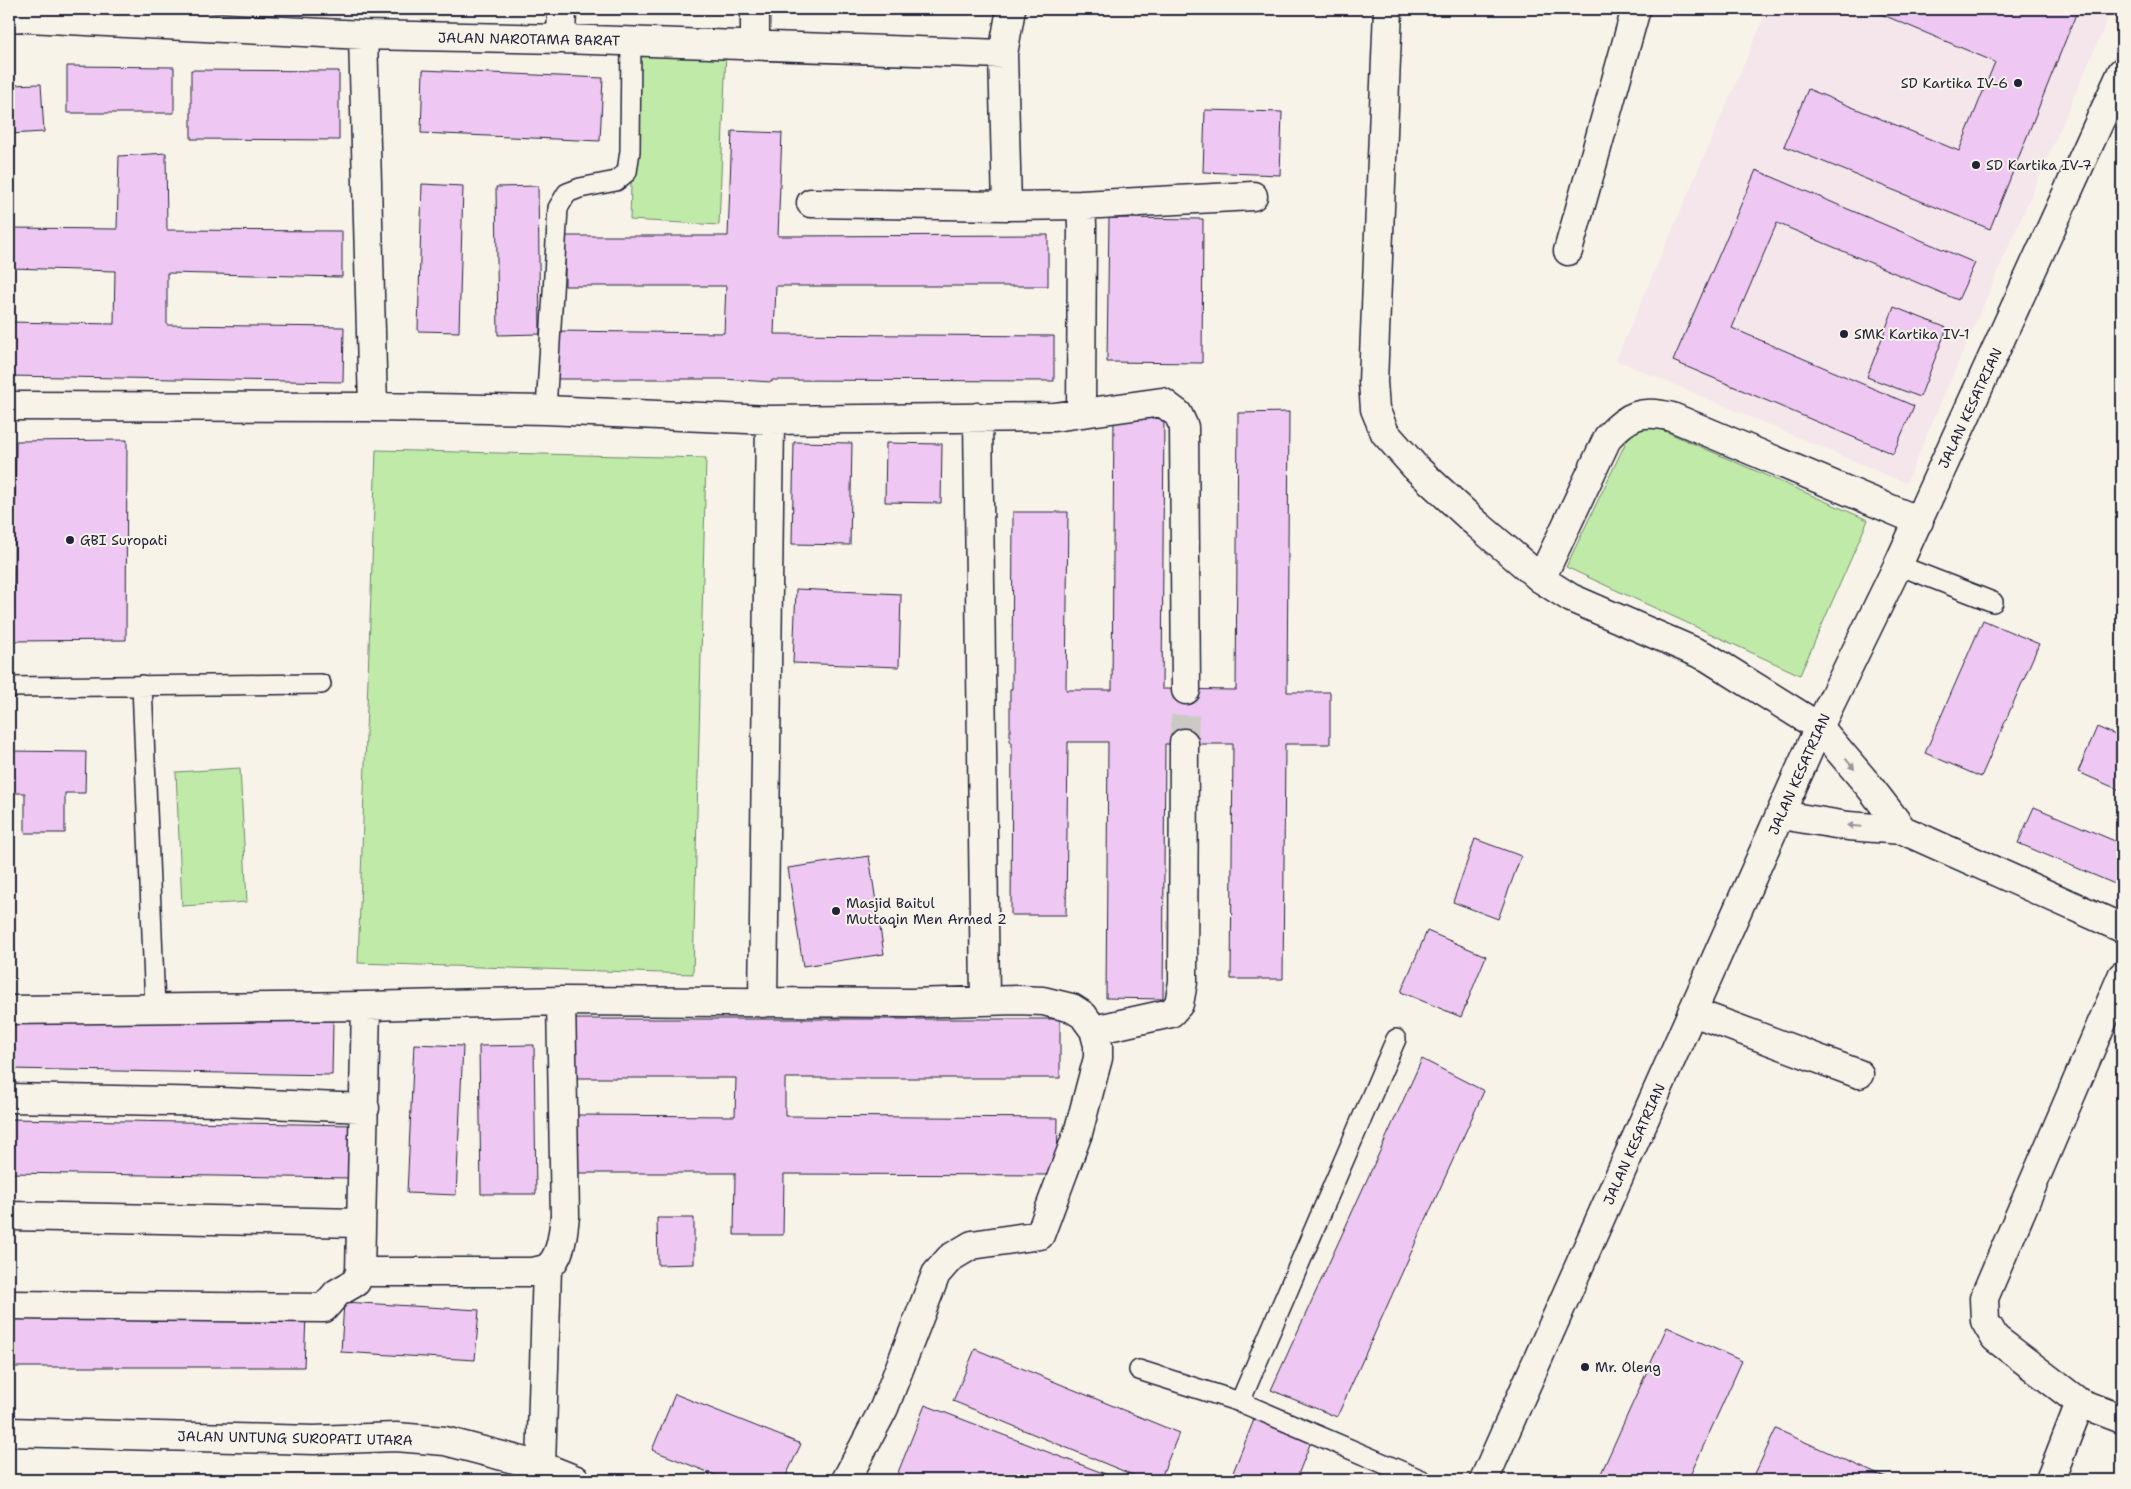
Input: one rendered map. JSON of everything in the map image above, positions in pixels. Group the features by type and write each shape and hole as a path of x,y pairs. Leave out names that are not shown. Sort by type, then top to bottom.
{"street":[{"path":"561,39 562,9"},
{"path":"755,9 756,44"},
{"path":"1007,206 1003,54 1011,9"},
{"path":"1388,9 1373,382 1375,409 1384,433 1416,468 1541,579 1571,598 1707,657 1819,727 1903,830"},
{"path":"1568,251 1636,9"},
{"name":"JALAN NAROTAMA BARAT","path":"9,17 249,19 363,35 756,44 1003,54"},
{"path":"363,35 373,407"},
{"name":"JALAN KESATRIAN","path":"1484,1480 1819,727 1898,565 2122,72"},
{"path":"811,203 1007,206 1253,196"},
{"path":"1081,204 1081,412"},
{"path":"9,406 373,407 546,410 770,420 1054,417 1162,402 1178,414 1184,428 1186,690"},
{"path":"1541,579 1608,437 1621,422 1635,415 1657,413 1672,417 1918,521"},
{"path":"978,417 985,1000"},
{"path":"763,1003 770,420"},
{"path":"1094,1030 1171,1013 1179,1004 1183,982 1184,744"},
{"path":"1781,815 1848,826 1903,830 2122,928"},
{"path":"2122,976 1984,1298 1985,1321 1995,1338 2080,1403 2122,1419"},
{"path":"541,1466 547,1268 557,1255 565,1216 561,1000"},
{"path":"9,1010 366,1006 561,1000 763,1003 911,1003 985,1000 1043,1001 1072,1008 1083,1015 1094,1030 1098,1045 1098,1058 1078,1133 1040,1235 972,1246 950,1258 936,1274 884,1408 846,1480"},
{"path":"9,1305 324,1308 337,1293 356,1282 360,1272 366,1006"},
{"path":"1693,1012 1859,1074"},
{"path":"9,1098 220,1102 365,1108"},
{"path":"9,1216 360,1223"},
{"path":"360,1272 532,1272 547,1268"},
{"path":"2050,1480 2080,1403"},
{"name":"JALAN UNTUNG SUROPATI UTARA","path":"9,1432 314,1440 396,1437 445,1441 541,1466 576,1480"}],"lane":[{"path":"546,410 558,208 567,193 580,188 616,181 627,172 630,151 631,41"},
{"path":"1898,565 1993,602"},
{"path":"9,687 321,684"},
{"path":"142,685 155,1008"},
{"path":"1240,1402 1396,1039"},
{"path":"1139,1370 1240,1402 1422,1480"}],"shaded area":[{"path":"1768,9 2112,9 1906,483 1616,360"}],"green space":[{"path":"635,51 726,52 719,225 630,220"},
{"path":"1637,419 1868,520 1800,675 1566,567"},
{"path":"376,450 706,458 693,974 358,963"},
{"path":"240,768 247,902 182,906 176,772"}],"building":[{"path":"1869,9 2078,9 1990,229 1784,146 1808,89 1959,151 1995,62"},
{"path":"67,66 174,67 174,113 67,113"},
{"path":"191,70 339,71 339,140 191,139"},
{"path":"423,70 603,78 600,141 421,133"},
{"path":"41,84 44,132 9,134 9,85"},
{"path":"1205,110 1282,112 1280,175 1203,172"},
{"path":"732,131 782,133 778,236 1048,235 1048,286 776,286 774,334 1054,336 1054,381 772,380 772,382 722,379 554,379 555,331 724,333 726,286 565,286 565,236 728,236"},
{"path":"166,153 167,230 342,231 342,277 167,273 167,325 344,327 343,382 9,376 9,322 114,324 115,271 9,268 9,228 117,229 119,156"},
{"path":"1756,170 1975,263 1958,300 1777,223 1732,328 1914,406 1893,454 1673,361"},
{"path":"422,184 463,186 459,332 418,331"},
{"path":"538,186 540,334 498,335 496,187"},
{"path":"1109,218 1203,219 1202,363 1107,362"},
{"path":"1894,307 1947,328 1920,397 1867,377"},
{"path":"1289,412 1287,692 1330,692 1330,744 1285,744 1283,979 1231,979 1233,744 1165,744 1163,999 1106,998 1108,742 1068,742 1066,915 1011,915 1012,742 1010,742 1010,689 1012,689 1013,512 1068,512 1066,690 1112,690 1114,413 1164,413 1162,689 1236,690 1238,413"},
{"name":"GBI Suropati","path":"127,440 126,640 13,641 16,441"},
{"path":"794,442 852,443 850,545 792,544"},
{"path":"886,443 942,444 941,503 885,502"},
{"path":"796,589 901,594 899,667 793,663"},
{"path":"1983,620 2039,644 1981,777 1925,753"},
{"path":"2097,727 2122,738 2122,791 2078,772"},
{"path":"9,751 86,752 85,793 65,793 65,833 25,833 25,793 9,793"},
{"path":"2034,807 2122,844 2122,887 2018,843"},
{"path":"1475,839 1521,856 1498,919 1453,902"},
{"name":"Masjid Baitul Muttaqin Men Armed 2","path":"869,856 884,954 803,966 788,868"},
{"path":"1427,931 1486,956 1461,1017 1401,992"},
{"path":"9,1015 333,1021 332,1075 9,1069"},
{"path":"569,1019 1060,1019 1060,1078 785,1078 785,1116 1058,1118 1057,1175 784,1174 783,1235 734,1235 735,1173 571,1173 572,1115 735,1116 736,1078 569,1078"},
{"path":"414,1044 463,1046 456,1195 407,1193"},
{"path":"534,1045 536,1194 481,1194 479,1046"},
{"path":"1422,1059 1484,1091 1337,1417 1271,1390"},
{"path":"9,1119 355,1125 352,1178 9,1173"},
{"path":"657,1218 694,1218 694,1264 658,1265"},
{"path":"344,1302 479,1310 475,1360 341,1352"},
{"path":"9,1312 306,1315 304,1367 9,1367"},
{"path":"1667,1327 1742,1361 1688,1480 1598,1480"},
{"path":"975,1349 1179,1433 1160,1480 1145,1480 953,1401"},
{"path":"675,1394 801,1444 784,1480 728,1480 652,1450"},
{"path":"925,1405 1121,1480 895,1480"},
{"path":"1257,1412 1314,1434 1296,1480 1230,1480"},
{"path":"1776,1429 1888,1479 1752,1480"}],"tunnel":[{"path":"1184,743 1186,690"}],"place":[{"name":"SD Kartika IV-6","path":"2018,83"},
{"name":"SD Kartika IV-7","path":"1976,165"},
{"name":"SMK Kartika IV-1","path":"1844,334"},
{"name":"GBI Suropati","path":"70,540"},
{"name":"Masjid Baitul Muttaqin Men Armed 2","path":"836,911"},
{"name":"Mr. Oleng","path":"1585,1367"}]}
